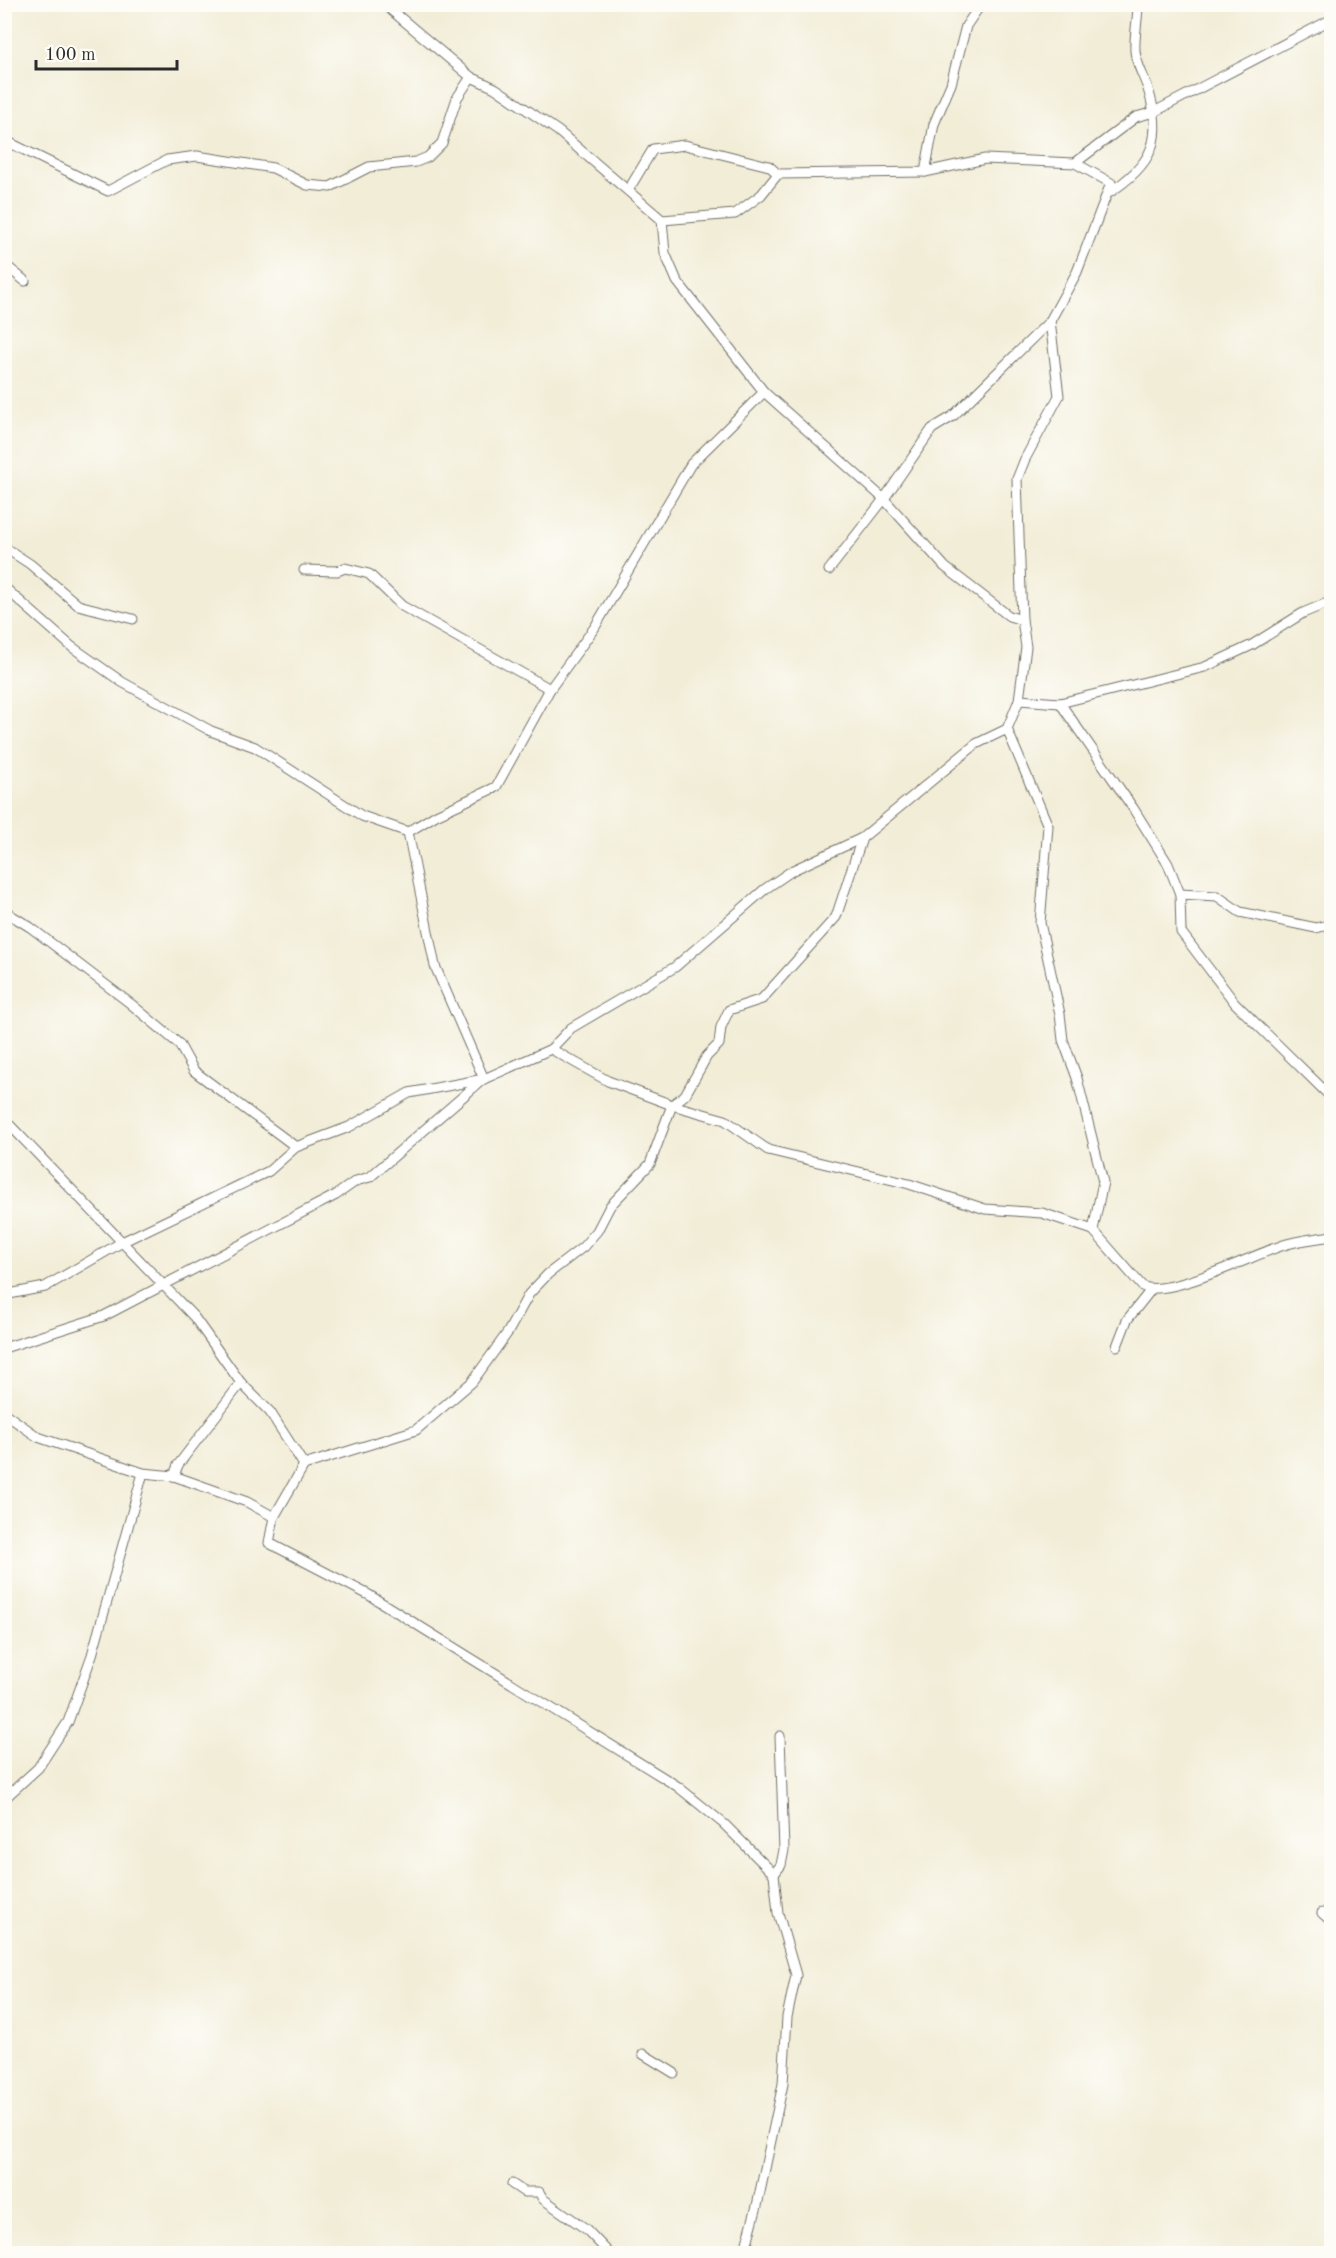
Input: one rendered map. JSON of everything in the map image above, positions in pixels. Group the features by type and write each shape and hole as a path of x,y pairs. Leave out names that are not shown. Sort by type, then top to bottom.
{"street":[{"path":"384,4 471,77 495,88 558,131 613,179 629,189 662,220 665,253 677,281 764,392 884,499 945,567 1009,616 1022,620"},
{"path":"925,172 934,124 951,84 963,34 981,4"},
{"path":"1107,194 1124,183 1143,164 1155,142 1157,124 1135,51 1138,4"},
{"path":"1075,163 1136,117 1154,112 1332,19"},
{"path":"4,140 108,191 167,160 197,156 273,168 307,185 330,187 369,167 416,162 428,157 442,143 457,98 471,77"},
{"path":"629,189 653,149 685,145 769,166 778,174 925,172 985,159 1075,163 1111,183 1077,272 1050,321 953,416 932,429 884,499 829,570"},
{"path":"662,220 735,214 761,195 778,174"},
{"path":"4,264 25,281"},
{"path":"4,1295 45,1287 124,1241 240,1187 268,1171 296,1147 349,1127 409,1093 484,1078 551,1049 571,1028 675,967 774,883 793,870 862,838 976,744 1007,729 1019,700 1026,647 1022,620 1017,479 1025,459 1059,396 1050,321"},
{"path":"408,832 436,815 496,787 550,689 595,627 691,464 764,392"},
{"path":"4,547 30,564 78,605 133,619"},
{"path":"304,570 337,571 345,568 369,574 402,606 550,689"},
{"path":"4,587 72,647 122,682 211,731 255,747 362,816 408,832"},
{"path":"1019,700 1060,703 1205,667 1252,645 1303,613 1332,601"},
{"path":"1060,703 1134,808 1168,864 1179,894 1181,932 1235,1003 1332,1098"},
{"path":"1007,729 1048,826 1040,923 1060,1014 1063,1040 1077,1078 1103,1182 1093,1230"},
{"path":"408,832 435,966 484,1078"},
{"path":"744,2253 757,2206 783,2084 787,2017 796,1975 778,1912 774,1874 724,1824 677,1786 369,1595 270,1543 273,1517 304,1465 416,1430 472,1383 508,1332 529,1294 548,1274 582,1248 597,1231 620,1194 650,1164 672,1105 685,1095 707,1056 719,1044 721,1027 729,1010 762,999 836,917 862,838"},
{"path":"1179,894 1217,896 1240,912 1316,928 1332,924"},
{"path":"4,906 9,914 30,927 122,996 179,1044 194,1071 296,1147"},
{"path":"551,1049 608,1081 672,1105 725,1120 768,1150 909,1184 985,1209 1042,1213 1093,1230 1142,1286 1150,1291"},
{"path":"4,1348 104,1316 336,1195 356,1181 370,1177 484,1078"},
{"path":"4,1119 124,1241 194,1317 242,1383 270,1412 304,1465"},
{"path":"1116,1346 1127,1320 1150,1291 1183,1284 1284,1245 1332,1236"},
{"path":"174,1476 178,1465 242,1383"},
{"path":"4,1413 38,1437 143,1473 174,1476 246,1502 273,1517"},
{"path":"4,1799 38,1768 69,1722 92,1655 143,1473"},
{"path":"774,1874 781,1865 784,1850 780,1736"},
{"path":"1322,1913 1332,1922"},
{"path":"643,2054 674,2073"},
{"path":"512,2184 524,2192 539,2192 543,2199 586,2229 610,2253"}]}
